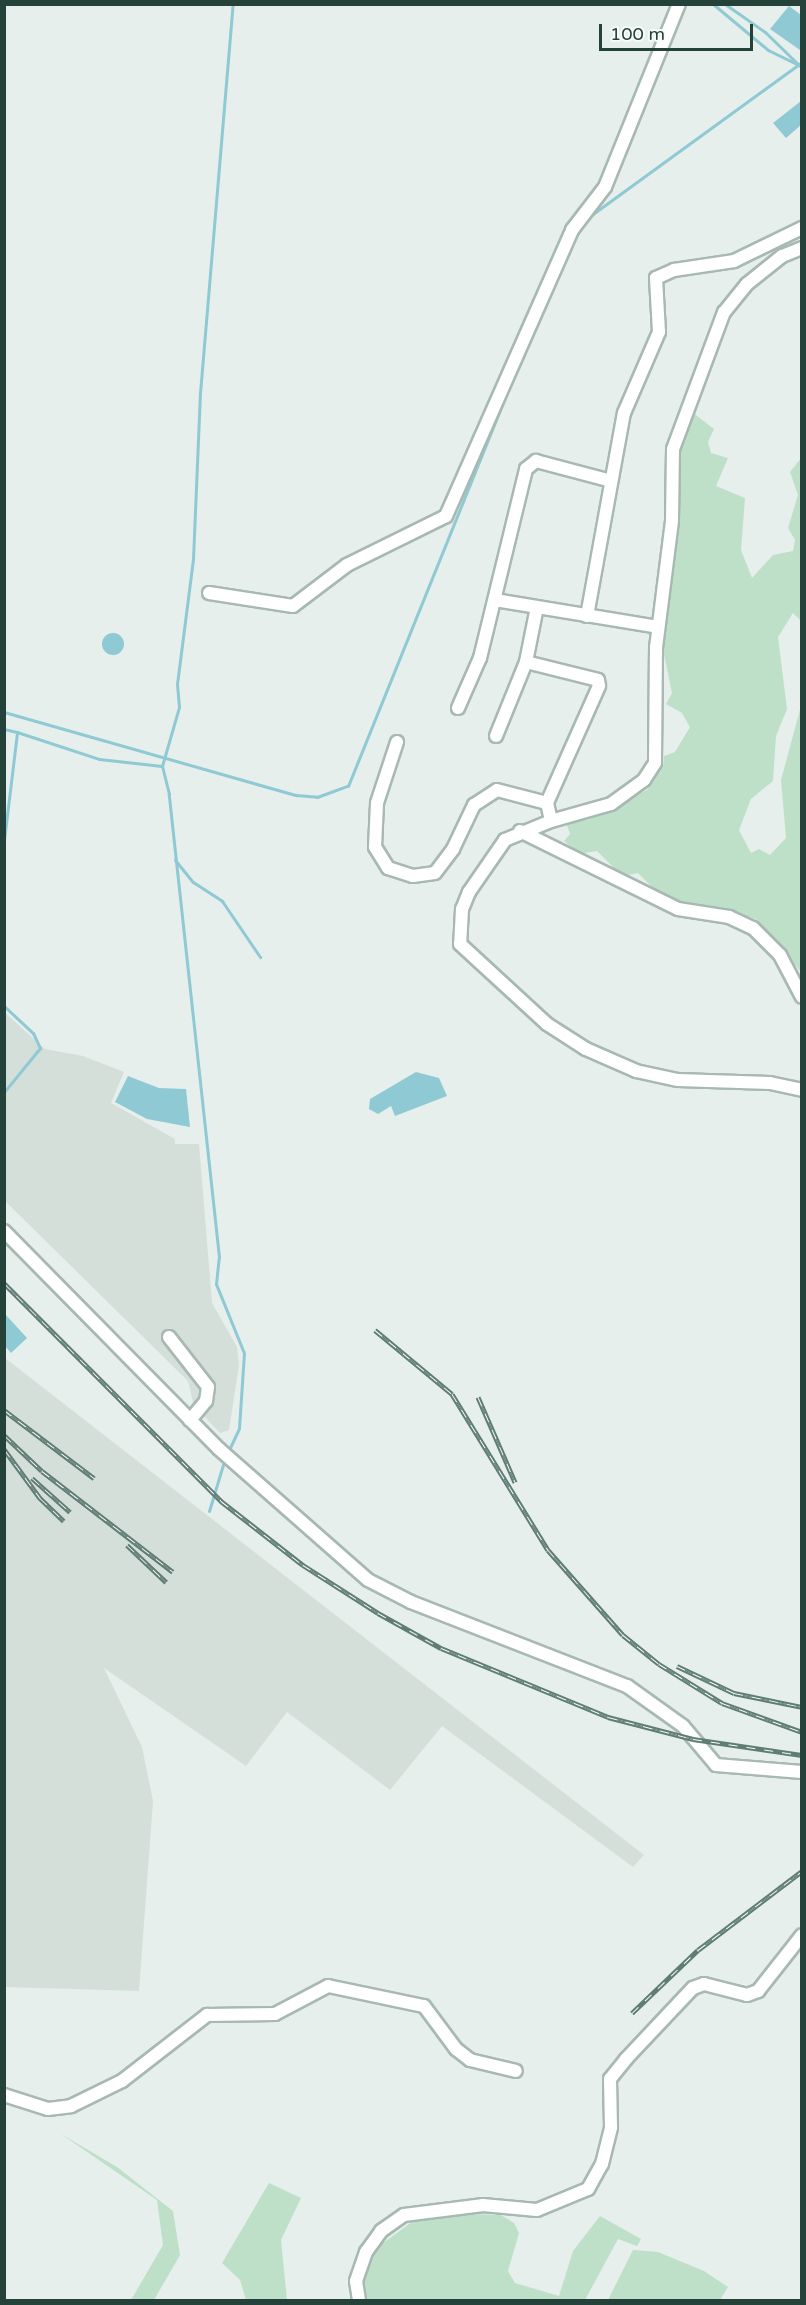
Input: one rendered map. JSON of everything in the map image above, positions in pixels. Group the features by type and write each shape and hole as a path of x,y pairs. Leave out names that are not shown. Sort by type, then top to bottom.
{"street":[{"path":"209,593 293,606 347,565 437,525 446,516 572,230 605,188 680,4"},
{"path":"587,616 608,480 624,413 657,340 656,278 675,270 734,261 801,228"},
{"path":"801,248 782,256 732,298 710,338 670,466 672,521 658,627 655,764 625,796 586,813 551,820 520,831 489,859 462,909 460,944 503,986 586,1049 636,1071 678,1080 770,1083 801,1090"},
{"path":"458,708 480,658 526,469 536,461 608,480"},
{"path":"495,600 658,627"},
{"path":"496,736 526,662 537,607"},
{"path":"526,662 598,680 599,687 547,803 551,820"},
{"path":"397,742 376,803 375,847 388,868 413,876 435,873 485,794 497,790 547,803"},
{"path":"520,831 678,909 729,917 753,928 780,956 801,997"},
{"path":"4,1231 219,1449 368,1580 411,1602 627,1686 683,1726 716,1765 801,1772"},
{"path":"169,1337 208,1387 206,1401 190,1420"},
{"path":"359,2301 356,2281 366,2252 381,2231 404,2215 483,2205 537,2210 588,2188 602,2164 611,2127 610,2079 626,2059 693,1988 704,1984 747,1995 758,1991 801,1935"},
{"path":"4,2095 48,2109 70,2106 122,2081 207,2015 275,2014 328,1986 424,2006 456,2049 470,2060 516,2071"}],"shaded area":[{"path":"4,1012 45,1049 83,1056 124,1072 111,1103 175,1139 175,1144 199,1144 212,1303 237,1347 239,1365 229,1430 220,1433 194,1406 188,1381 5,1201"},
{"path":"5,1358 644,1855 633,1867 442,1726 390,1790 287,1712 246,1766 104,1668 142,1747 153,1801 139,1991 5,1987"}],"green space":[{"path":"692,412 714,429 708,442 711,453 728,458 716,486 745,498 741,550 752,578 773,555 793,551 795,540 788,528 798,495 790,472 801,458 801,621 793,613 778,637 787,709 776,736 773,781 751,799 739,830 751,853 759,849 770,855 786,838 781,780 801,706 801,972 756,919 710,906 678,903 661,896 638,873 622,876 597,851 579,854 564,841 570,834 566,822 588,820 647,790 663,767 664,756 675,752 690,727 682,713 666,704 672,693 662,645 679,515 677,454"},
{"path":"61,2134 117,2167 173,2211 180,2255 154,2300 131,2300 163,2245 157,2200"},
{"path":"269,2183 301,2198 281,2240 287,2300 246,2300 240,2280 222,2263"},
{"path":"450,2213 501,2215 514,2223 519,2233 508,2271 515,2283 559,2296 573,2251 600,2216 641,2239 637,2246 618,2239 585,2300 366,2300 364,2269 375,2249 420,2216"},
{"path":"633,2250 658,2252 704,2271 728,2287 720,2300 608,2300"}],"water":[{"path":"789,6 801,15 800,50 770,29"},
{"path":"801,101 801,125 786,138 773,123"},
{"path":"109,633 117,633 124,640 124,648 117,655 109,655 102,648 102,640"},
{"path":"416,1072 439,1078 447,1096 395,1116 391,1106 378,1114 369,1109 370,1099"},
{"path":"128,1076 159,1088 186,1089 190,1127 147,1119 115,1102"},
{"path":"5,1314 27,1338 11,1353 5,1346"}],"waterway":[{"path":"228,1452 239,1428 244,1353 216,1284 219,1257 169,794 162,766 179,707 177,684 193,559 200,393 233,4"},
{"path":"713,4 768,50 799,65"},
{"path":"725,4 765,32 802,68"},
{"path":"590,216 802,62"},
{"path":"4,712 296,795 317,797 348,786 502,404"},
{"path":"4,729 17,732"},
{"path":"4,840 17,732 99,759 162,766"},
{"path":"175,860 193,882 222,901 260,957"},
{"path":"4,1006 33,1033 40,1048 4,1092"},
{"path":"209,1511 225,1458"}],"railway":[{"path":"4,1283 221,1501 303,1565 378,1613 441,1648 608,1717 693,1739 802,1755"},
{"path":"375,1330 452,1394 548,1550 623,1635 659,1664 722,1703 802,1732"},
{"path":"478,1397 515,1482"},
{"path":"4,1410 94,1478"},
{"path":"4,1435 42,1471 173,1572"},
{"path":"4,1449 40,1498 64,1521"},
{"path":"32,1478 70,1512"},
{"path":"127,1545 166,1582"},
{"path":"677,1666 734,1693 802,1707"},
{"path":"632,2013 698,1950 802,1871"}]}
